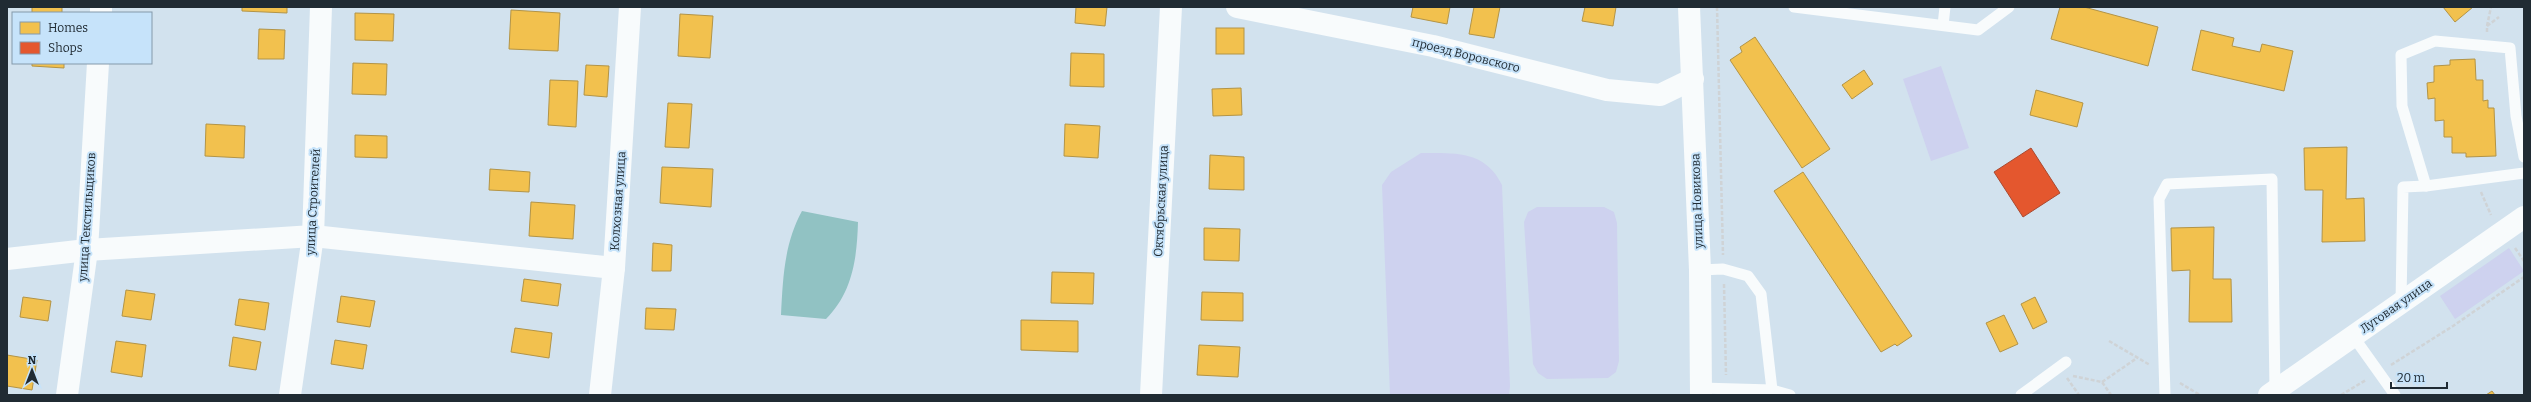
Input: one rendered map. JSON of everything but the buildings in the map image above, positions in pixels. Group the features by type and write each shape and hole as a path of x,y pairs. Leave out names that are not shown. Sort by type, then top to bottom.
{"street":[{"name":"улица Строителей","path":"290,395 313,236 320,7"},
{"name":"Колхозная улица","path":"600,395 614,268 630,7"},
{"name":"Октябрьская улица","path":"1151,395 1171,7"},
{"name":"проезд Воровского","path":"1237,7 1433,46 1607,90 1660,95 1693,80"},
{"name":"улица Новикова","path":"1689,7 1700,270 1701,392"},
{"name":"улица Текстильщиков","path":"67,395 87,250 98,64"},
{"name":"Луговая улица","path":"2272,393 2524,217"},
{"path":"7,259 87,250 313,236 614,268"}],"lane":[{"path":"1794,7 1978,30 2009,7"},
{"path":"1942,26 1945,7"},
{"path":"2426,186 2402,106 2401,55 2435,41 2510,48 2516,116 2524,157"},
{"path":"2401,303 2403,186 2426,186 2524,173"},
{"path":"2165,395 2159,199 2167,184 2272,179 2272,393"},
{"path":"1700,270 1723,269 1748,276 1761,294 1772,390"},
{"path":"2353,336 2395,395"},
{"path":"2021,395 2066,362"},
{"path":"1701,392 1726,388 1772,390 1790,395"}],"path":[{"path":"1717,7 1726,388"},
{"path":"2487,26 2491,7"},
{"path":"2475,180 2493,219"},
{"path":"2513,245 2524,261"},
{"path":"2341,395 2453,326 2524,277"},
{"path":"2102,382 2138,358"},
{"path":"2078,395 2065,374 2102,382 2111,395"}],"shaded area":[{"path":"1941,66 1969,148 1931,161 1903,79"},
{"path":"1421,153 1457,154 1478,159 1487,165 1502,185 1510,386 1509,395 1390,395 1382,185 1391,172"},
{"path":"1537,207 1604,207 1614,212 1617,223 1619,361 1616,372 1608,378 1547,379 1538,373 1533,364 1524,222 1528,212"},
{"path":"802,211 858,222 855,261 852,274 842,297 835,309 826,319 781,315 784,275 788,249 791,236"},
{"path":"2509,248 2524,271 2455,319 2440,296"}]}
